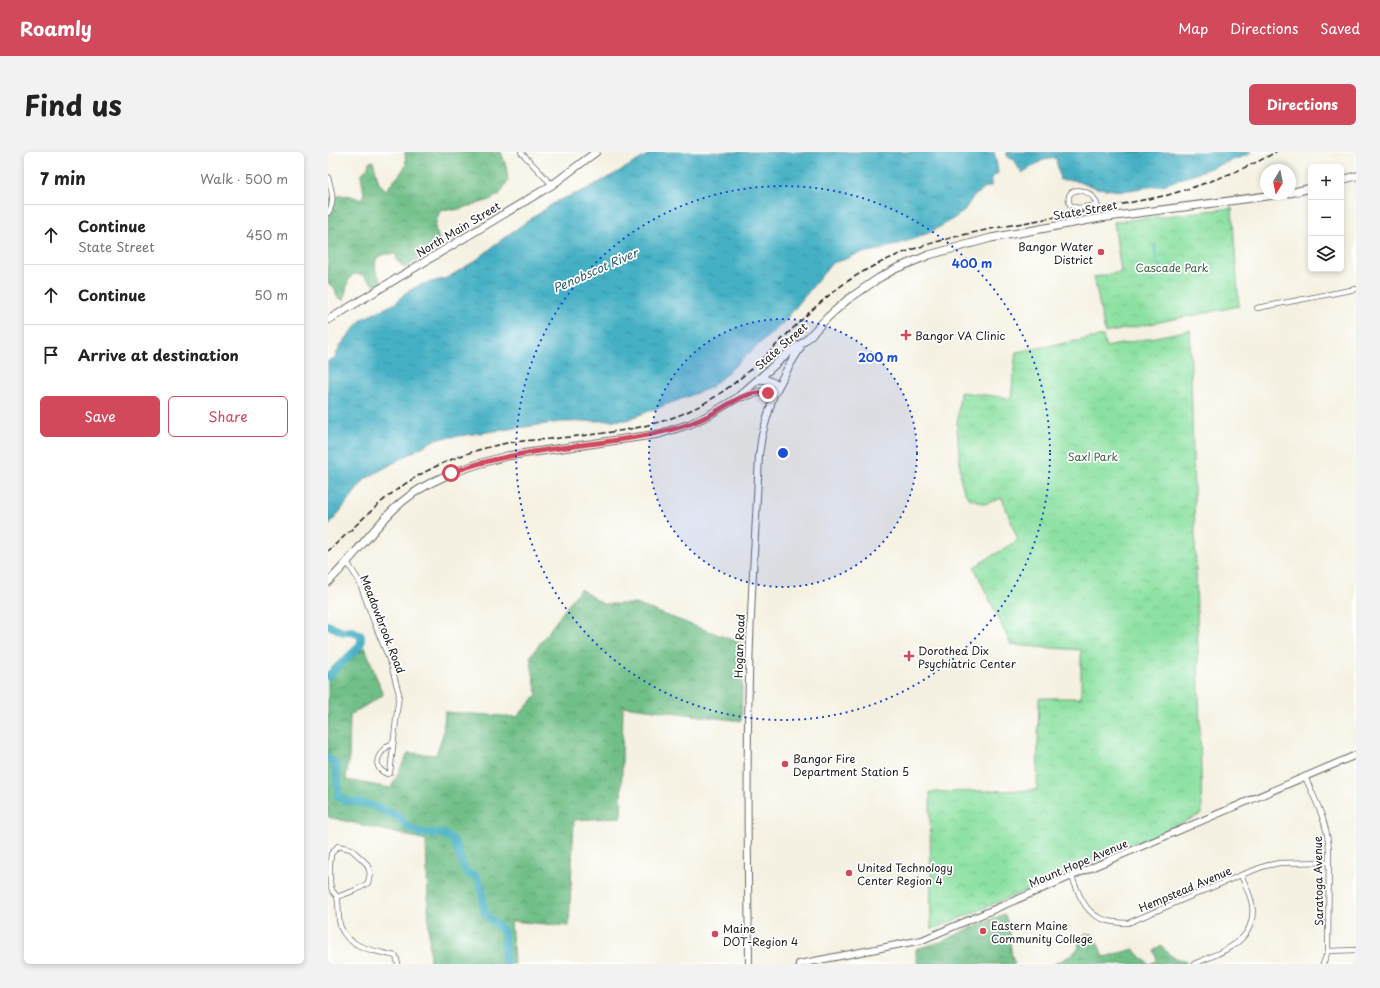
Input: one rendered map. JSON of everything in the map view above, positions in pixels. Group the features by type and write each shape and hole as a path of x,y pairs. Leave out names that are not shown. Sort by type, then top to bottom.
{"main road":[{"name":"North Main Street","path":"328,320 552,185 596,152"},
{"path":"1344,179 1356,176"},
{"path":"1296,192 1308,189"},
{"name":"State Street","path":"328,582 395,508 423,487 467,467 508,456 659,434 690,424 737,398 787,354 806,340 847,300 879,278 911,262 937,252 991,238 1100,218 1260,197"},
{"name":"Hogan Road","path":"774,394 795,355 806,340"},
{"path":"759,379 767,380 778,385"},
{"path":"737,398 760,392 774,394"}],"street":[{"path":"521,152 552,185"},
{"path":"328,177 333,200 328,212"},
{"path":"1097,205 1078,208 1070,205 1068,197 1069,194 1072,191 1082,191 1090,194 1094,198 1097,205 1100,218"},
{"path":"1257,308 1356,289"},
{"name":"Hogan Road","path":"749,964 748,678 759,455 762,435 774,394"},
{"name":"Meadowbrook Road","path":"347,562 359,581 391,664 399,694 394,742 390,773 387,774 381,772 377,766 378,760 384,748 394,742"},
{"name":"Mount Hope Avenue","path":"799,964 922,940 1356,755"},
{"name":"Saratoga Avenue","path":"1305,776 1328,833 1328,951 1323,964"},
{"path":"337,896 356,890 368,883 370,873 367,864 351,849 338,846 330,854 330,873 332,890 337,896 338,916 341,928 348,938 360,946 396,956 398,964"},
{"name":"Hempstead Avenue","path":"1072,877 1080,897 1090,913 1108,922 1123,923 1136,920 1242,875 1279,863 1328,862"},
{"path":"1194,964 1233,946 1241,940 1246,933 1252,918 1252,903 1242,875"},
{"path":"1328,951 1356,950"}],"green space":[{"path":"405,152 501,152 506,166 508,181 499,195 487,201 455,210 441,209 435,228 439,239 436,248 405,268 397,261 396,254 384,254 376,259 375,269 382,283 375,286 363,275 353,274 348,281 344,300 337,297 335,288 328,283 328,199 345,195 361,200 364,194 361,174 368,168 369,162 373,161 379,183 386,190 406,165"},
{"name":"Cascade Park","path":"1232,208 1239,306 1105,333 1094,277 1121,272 1114,222"},
{"name":"Saxl Park","path":"1190,330 1202,814 1064,875 931,930 930,792 1037,790 1039,698 1081,698 1081,650 1011,645 974,567 1018,540 1002,498 985,504 969,498 964,492 961,480 957,426 960,392 1011,398 1016,352 1103,336 1106,347"},
{"path":"580,589 603,604 636,604 743,644 741,721 623,706 621,817 574,820 569,926 511,921 514,964 430,964 426,840 328,817 328,678 365,647 383,695 350,715 349,756 346,780 391,788 408,753 436,755 443,734 445,712 517,717 537,695 530,657"},
{"name":"Eastern Maine Community College","path":"1004,914 1009,926 1011,949 1015,964 918,964 916,949 944,941"},
{"path":"1086,934 1093,934 1104,957 1134,949 1149,964 1054,964 1070,956 1079,948 1078,939"},
{"path":"1161,945 1171,956 1184,960 1187,963 1150,964 1157,960 1154,950"}],"water":[{"name":"Penobscot River","path":"655,152 994,152 998,173 992,177 991,186 985,188 973,197 963,212 931,232 908,241 879,250 857,254 832,263 782,324 710,388 626,420 561,422 436,439 365,479 328,527 328,361 335,358 340,346 362,319 396,303 405,293 420,285 447,278 475,261 506,236 557,201 583,191"},
{"path":"1007,152 1252,152 1163,185 1122,191 1097,188 1072,180 1060,180 1056,158 1043,160 1022,173 1014,159 1007,157"}],"waterway":[{"path":"1154,244 1157,260"},
{"path":"1159,264 1166,275"},
{"path":"328,625 343,632 353,631 361,636 361,643 356,650 328,676"},
{"path":"328,759 335,763 338,783 338,797 347,801 364,803 383,810 401,818 405,825 420,833 444,834 454,841 466,873 476,876 482,889 484,912 504,932 505,964"}],"railway":[{"path":"328,551 395,491 419,475 460,456 488,447 508,443 603,433 639,427 657,423 691,410 714,397 735,382 830,294 851,279 894,257 916,248 963,235 1168,195 1223,176 1276,152"}],"place":[{"name":"Bangor Water District","path":"1101,252"},
{"name":"Bangor VA Clinic","path":"906,335"},
{"name":"Dorothea Dix Psychiatric Center","path":"909,656"},
{"name":"Bangor Fire Department Station 5","path":"785,764"},
{"name":"United Technology Center Region 4","path":"849,873"},
{"name":"Eastern Maine Community College","path":"983,931"},
{"name":"Maine DOT-Region 4","path":"715,934"}],"route":[{"path":"451,473 508,456 659,434 690,424 722,408 737,398 760,392 768,393"}]}
